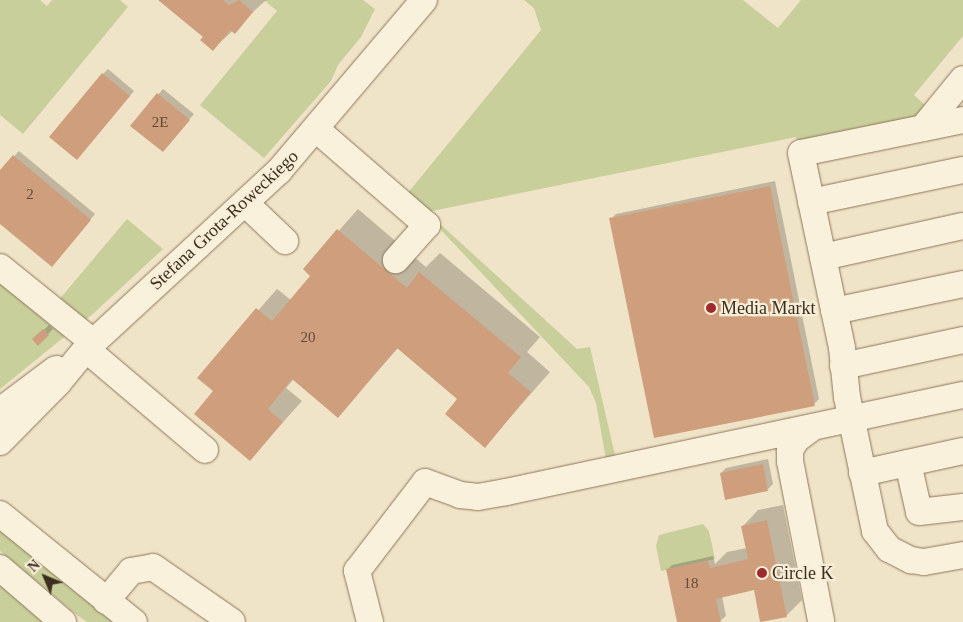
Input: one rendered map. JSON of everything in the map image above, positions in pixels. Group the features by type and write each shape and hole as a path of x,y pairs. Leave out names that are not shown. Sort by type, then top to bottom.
{"street":[{"name":"Stefana Grota-Roweckiego","path":"0,411 89,345 246,204 316,130 424,0"},
{"path":"923,128 963,79"},
{"path":"963,120 801,153 834,311 851,418 875,531 889,550 910,560 924,562 963,555"},
{"path":"316,130 427,226 396,260"},
{"path":"811,202 963,170"},
{"path":"246,204 285,241"},
{"path":"823,257 963,226"},
{"path":"0,267 205,450"},
{"path":"834,311 963,284"},
{"path":"844,366 963,340"},
{"name":"Stefana Grota-Roweckiego","path":"0,442 58,384 89,345"},
{"path":"370,622 357,572 425,482 460,495 478,497 963,395"},
{"path":"813,428 796,440 790,450 790,461 827,622"},
{"path":"862,473 963,451"},
{"path":"908,463 919,512 963,507"},
{"path":"0,514 134,622"},
{"path":"106,601 131,571 153,567 232,622"},
{"path":"0,568 62,622"}],"green space":[{"path":"0,0 40,0 47,6 52,0 120,0 128,7 23,134 0,115"},
{"path":"264,0 363,0 375,9 361,37 338,65 331,81 264,158 200,105 277,11"},
{"path":"524,0 743,0 778,28 801,0 963,0 963,36 914,95 935,114 801,153 796,137 427,212 577,349 590,347 618,468 608,471 596,403 589,387 407,194 541,30 534,8"},
{"path":"127,219 163,249 94,313 0,389 0,267 52,308"},
{"path":"703,524 709,531 715,559 661,571 656,546 659,535"},
{"path":"0,530 115,622 87,622 77,615 0,551"},
{"path":"0,568 63,622 0,622"}],"building":[{"path":"158,0 223,0 229,5 239,0 253,12 235,34 230,30 213,51 200,40 203,37"},
{"path":"102,73 130,96 77,160 49,137"},
{"path":"157,93 190,120 163,152 130,126"},
{"path":"13,155 91,220 52,267 0,224 0,170"},
{"name":"Media Markt","path":"770,186 815,406 654,438 609,218"},
{"path":"337,229 407,288 419,272 521,357 508,373 531,392 485,448 445,414 457,399 397,348 338,418 292,379 268,409 283,422 250,461 194,414 213,391 197,378 256,308 272,321 310,276 303,269"},
{"path":"43,329 49,335 38,346 32,339"},
{"path":"763,464 768,491 725,500 720,473"},
{"path":"767,520 787,617 760,622 754,590 716,599 721,622 677,622 666,569 708,561 710,568 748,559 741,526"}],"place":[{"name":"Media Markt","path":"711,308"},
{"name":"Circle K","path":"762,573"}]}
